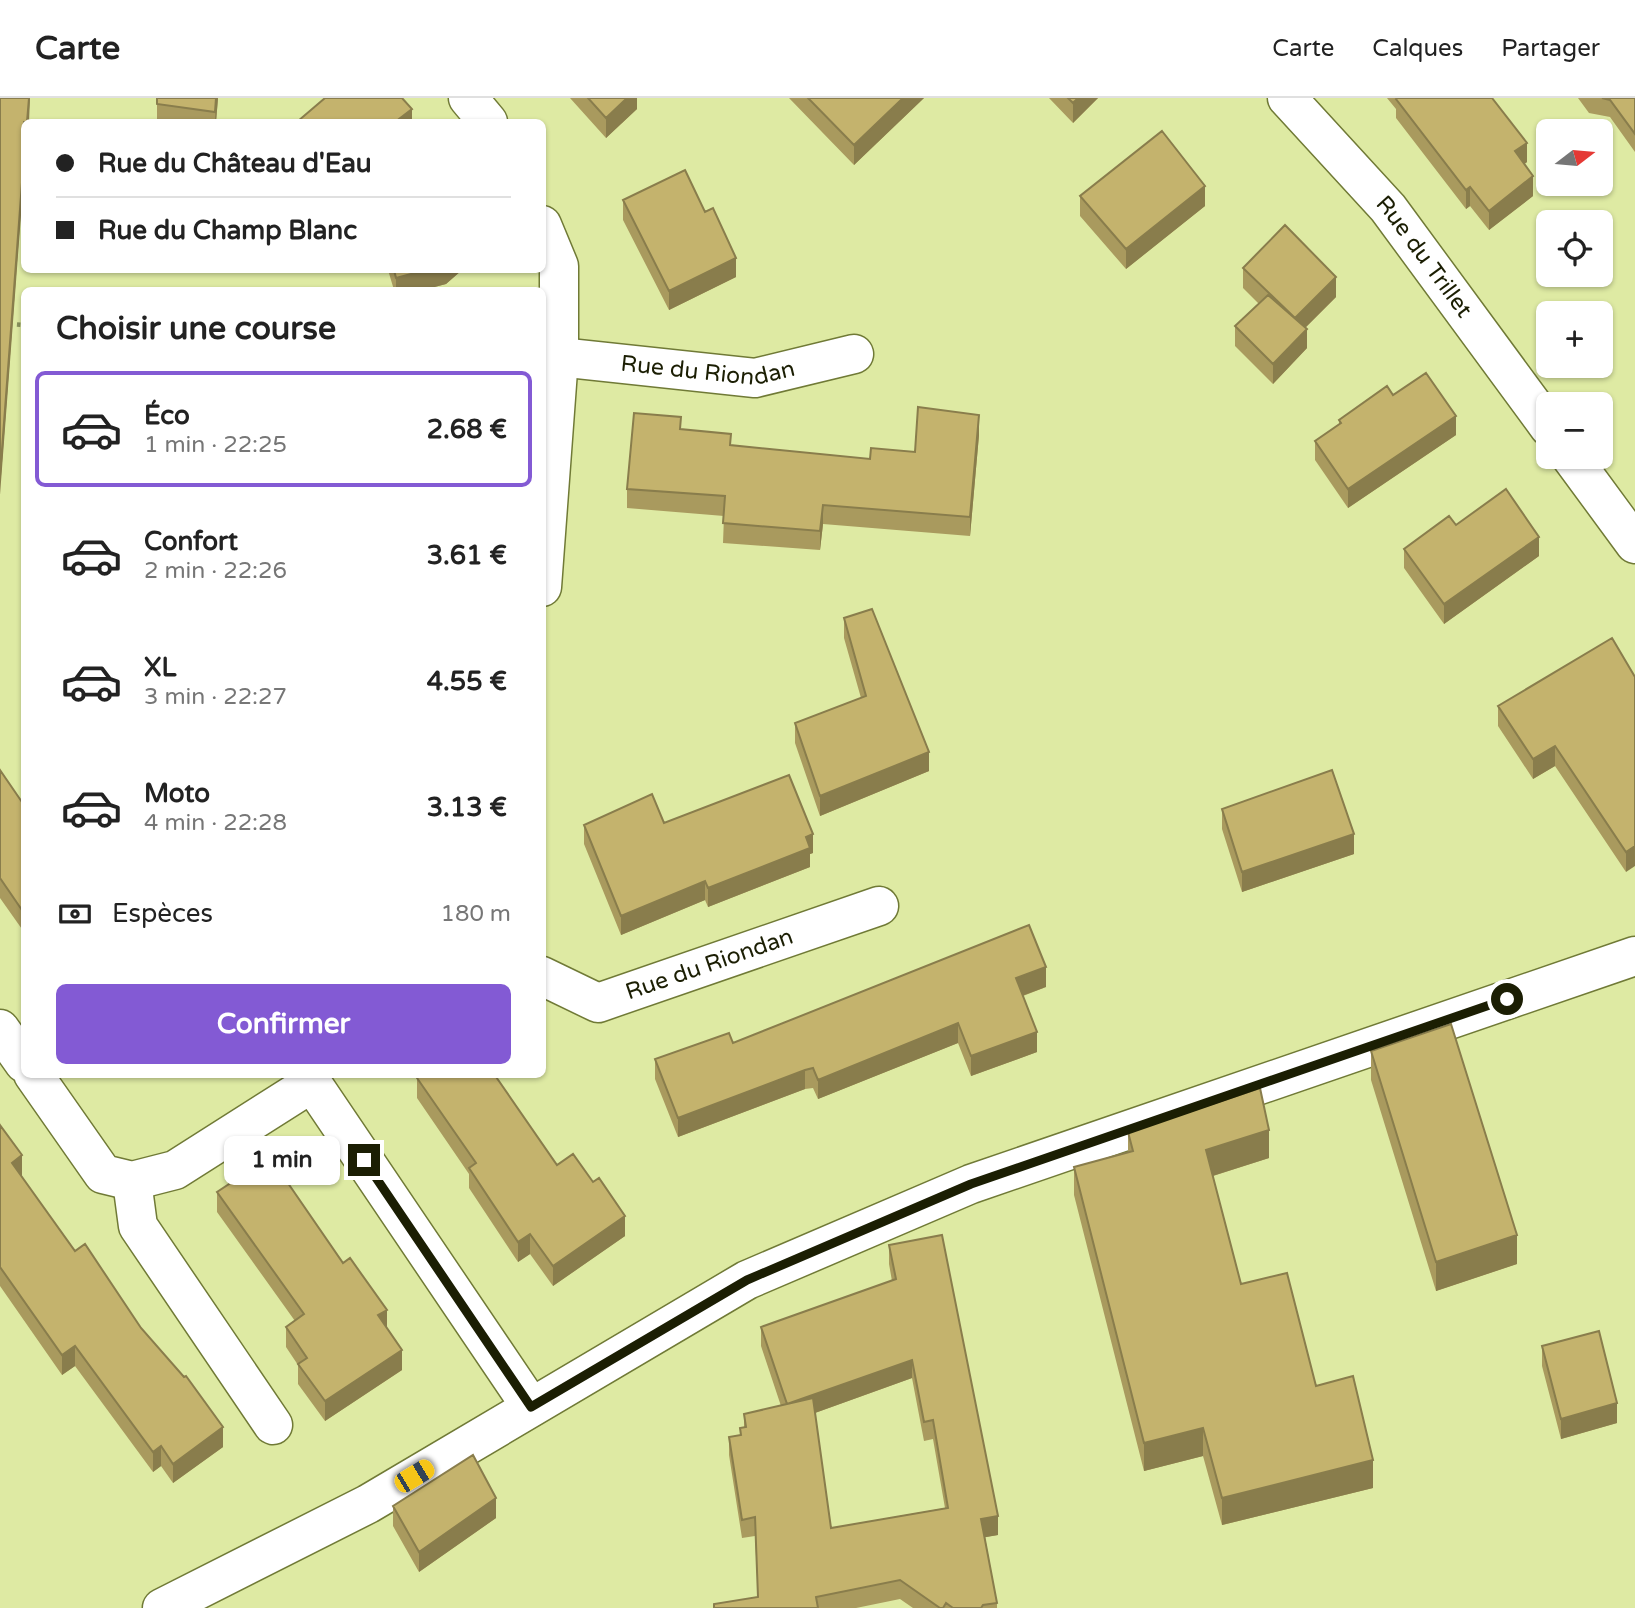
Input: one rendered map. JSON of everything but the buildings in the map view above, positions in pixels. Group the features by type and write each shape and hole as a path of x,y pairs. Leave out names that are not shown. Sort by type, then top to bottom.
{"street":[{"path":"468,98 486,119"},
{"name":"Rue du Trillet","path":"1287,98 1388,208 1536,409"},
{"path":"546,235 559,266 559,357 546,533"},
{"name":"Rue du Riondan","path":"559,357 755,378 854,354"},
{"path":"1580,469 1635,544"},
{"name":"Rue du Riondan","path":"546,978 598,1003 880,906"},
{"path":"162,1608 368,1504 747,1280 971,1184 1635,956"},
{"path":"0,1029 21,1059"},
{"path":"36,1078 103,1174 132,1181 175,1170 319,1079 531,1407"},
{"path":"132,1181 138,1226 273,1425"}],"path":[{"path":"0,323 21,325"}],"route":[{"path":"364,1160 531,1407 747,1280 971,1184 1507,999"}]}
